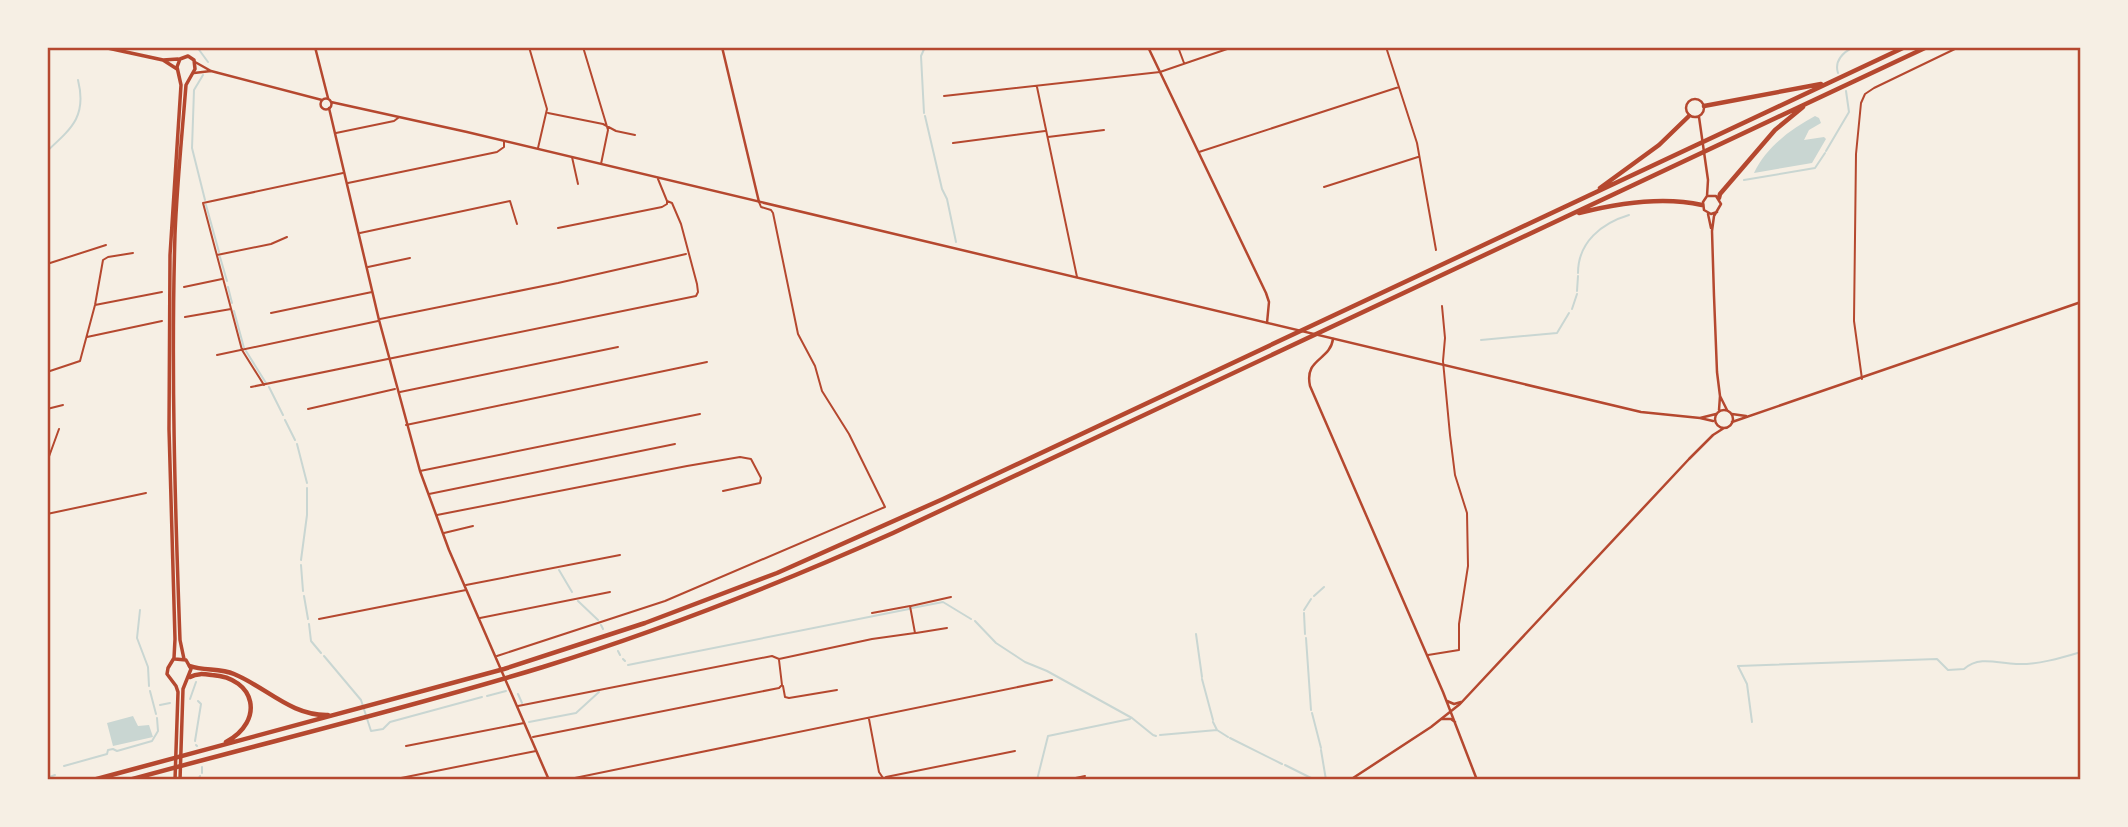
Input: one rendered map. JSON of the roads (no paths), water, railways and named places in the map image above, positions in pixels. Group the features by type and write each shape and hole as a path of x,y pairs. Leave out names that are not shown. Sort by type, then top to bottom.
{"highway":[{"path":"93,780 501,670 645,623 818,556 1905,47"},
{"path":"129,780 505,678 666,625 842,555 1927,47"},
{"path":"1704,106 1832,81"},
{"path":"1716,197 1775,130 1814,100"},
{"path":"1587,197 1658,146 1691,117"},
{"path":"1568,216 1620,204 1663,202 1702,205"},
{"path":"190,666 237,675 306,713 340,714"},
{"path":"190,677 199,674 230,678 248,695 251,711 247,726 219,746"},
{"path":"138,780 143,776"}],"main road":[{"path":"103,47 163,60 180,59 188,55 211,71 327,104 505,141 1647,413 1700,418 1724,428"},
{"path":"315,47 372,292 419,471 435,515 549,780"},
{"path":"722,47 759,202"},
{"path":"1148,47 1269,300 1267,323"},
{"path":"180,59 178,71 181,85 173,173 170,269 169,429 175,636 174,660 167,671 168,677 177,688 180,777"},
{"path":"163,60 184,77 211,71"},
{"path":"175,778 185,682 190,677 190,666 180,647 174,466 174,280 186,85 195,62"},
{"path":"1699,129 1685,107 1691,100 1699,100 1704,106 1699,117 1699,129 1708,180 1707,196 1702,205 1708,213 1712,231 1715,342 1720,396 1713,435"},
{"path":"1691,117 1699,117"},
{"path":"1708,180 1721,208 1717,212 1712,231"},
{"path":"1707,196 1716,197"},
{"path":"1708,213 1717,212"},
{"path":"1350,780 1451,712 1713,435 1732,422 2081,302"},
{"path":"1334,339 1331,348 1311,367 1308,378 1310,386 1447,700 1477,780"},
{"path":"1720,396 1731,414 1746,416"},
{"path":"1700,418 1727,410"},
{"path":"1731,414 1732,422"},
{"path":"174,660 184,659"},
{"path":"174,683 185,682"},
{"path":"1447,700 1454,704 1463,700"},
{"path":"1442,719 1451,719 1456,723"}],"street":[{"path":"529,47 547,113 538,149"},
{"path":"583,47 608,132 601,164"},
{"path":"1178,47 1184,64"},
{"path":"944,96 1160,72 1233,47"},
{"path":"1386,47 1419,156 1436,250"},
{"path":"1862,379 1854,321 1859,117 1862,98 1868,92 1959,47"},
{"path":"1037,86 1077,277"},
{"path":"1198,152 1399,87"},
{"path":"547,113 635,135"},
{"path":"335,133 394,121 398,117"},
{"path":"1047,137 1104,130"},
{"path":"953,143 1046,131"},
{"path":"347,184 497,152 504,147 505,141"},
{"path":"1324,187 1419,156"},
{"path":"572,157 578,184"},
{"path":"264,385 242,350 203,203 344,173"},
{"path":"251,387 486,338 494,339 698,294 681,224 672,203 667,201 658,178"},
{"path":"359,233 510,201 517,224"},
{"path":"558,228 662,207 667,201"},
{"path":"496,657 665,601 885,507 849,434 822,391 813,360 798,334 773,213 760,206 759,202"},
{"path":"217,255 271,244 287,237"},
{"path":"47,264 106,246"},
{"path":"47,372 77,363 81,359 103,260 133,253"},
{"path":"217,355 688,253"},
{"path":"367,267 410,258"},
{"path":"184,287 223,278"},
{"path":"95,305 162,292"},
{"path":"271,313 372,292"},
{"path":"1427,655 1460,650 1459,624 1468,566 1467,513 1455,475 1444,365 1442,306"},
{"path":"185,317 232,309"},
{"path":"86,337 162,321"},
{"path":"308,409 618,346"},
{"path":"406,425 707,362"},
{"path":"47,410 63,405"},
{"path":"419,471 700,414"},
{"path":"47,462 59,429"},
{"path":"427,494 675,444"},
{"path":"435,515 687,466 740,457 751,459 761,478 760,483 723,491"},
{"path":"47,514 146,492"},
{"path":"443,534 473,526"},
{"path":"318,619 620,555"},
{"path":"479,618 610,592"},
{"path":"872,613 951,597"},
{"path":"910,606 915,633"},
{"path":"517,706 772,656 779,659 873,639 947,628"},
{"path":"779,659 785,697 837,690"},
{"path":"565,780 1052,680"},
{"path":"531,737 779,688 782,685"},
{"path":"869,718 879,772 883,779 1015,751"},
{"path":"406,746 525,723"},
{"path":"391,780 537,751"},
{"path":"1066,780 1085,776"}],"waterway":[{"path":"197,47 208,62"},
{"path":"924,113 921,56 925,47"},
{"path":"1838,73 1840,57 1854,47"},
{"path":"203,75 194,90 192,148 205,200"},
{"path":"47,151 70,128 79,112 78,80"},
{"path":"1826,151 1849,112 1846,91"},
{"path":"925,116 956,242"},
{"path":"1744,180 1815,168 1825,153"},
{"path":"206,205 219,252"},
{"path":"1578,273 1582,252 1593,235 1610,223 1629,215"},
{"path":"220,257 227,281"},
{"path":"1577,291 1578,276"},
{"path":"228,287 232,303"},
{"path":"1572,309 1577,294"},
{"path":"234,311 244,348"},
{"path":"1481,340 1557,333 1569,313"},
{"path":"246,351 266,383"},
{"path":"269,387 283,415"},
{"path":"285,420 295,440"},
{"path":"297,444 307,483"},
{"path":"301,560 307,515 307,488"},
{"path":"301,565 303,591"},
{"path":"559,570 572,592"},
{"path":"1314,596 1324,587"},
{"path":"304,596 308,619"},
{"path":"1304,610 1311,599"},
{"path":"578,601 598,620"},
{"path":"912,608 943,602 971,619"},
{"path":"628,665 909,609"},
{"path":"140,610 137,638 148,667 149,686"},
{"path":"1304,613 1305,634"},
{"path":"975,621 996,643 1025,662 1047,671 1132,718 1156,736"},
{"path":"309,624 311,641 321,653"},
{"path":"601,625 603,629"},
{"path":"1196,634 1202,677"},
{"path":"1306,638 1311,710"},
{"path":"618,651 620,655"},
{"path":"1752,722 1747,684 1738,666 1937,659 1948,670 1964,669 1983,661 2032,663 2081,652"},
{"path":"324,656 361,700 371,731 383,729 390,722 482,697"},
{"path":"1202,679 1213,720"},
{"path":"190,699 196,682"},
{"path":"150,691 156,714"},
{"path":"487,696 506,691"},
{"path":"529,722 576,713 599,692"},
{"path":"518,694 522,703"},
{"path":"195,741 201,704 198,701"},
{"path":"160,705 170,703"},
{"path":"1312,713 1321,748"},
{"path":"64,766 107,754 108,750 117,751 152,741 158,731 157,718"},
{"path":"1037,780 1048,736 1130,719"},
{"path":"1213,722 1217,730"},
{"path":"1160,735 1217,730 1228,737"},
{"path":"1230,738 1282,764"},
{"path":"1321,750 1326,780"},
{"path":"1285,765 1315,780"},
{"path":"202,767 202,773"},
{"path":"47,778 55,775"},
{"path":"198,780 200,776"}]}
